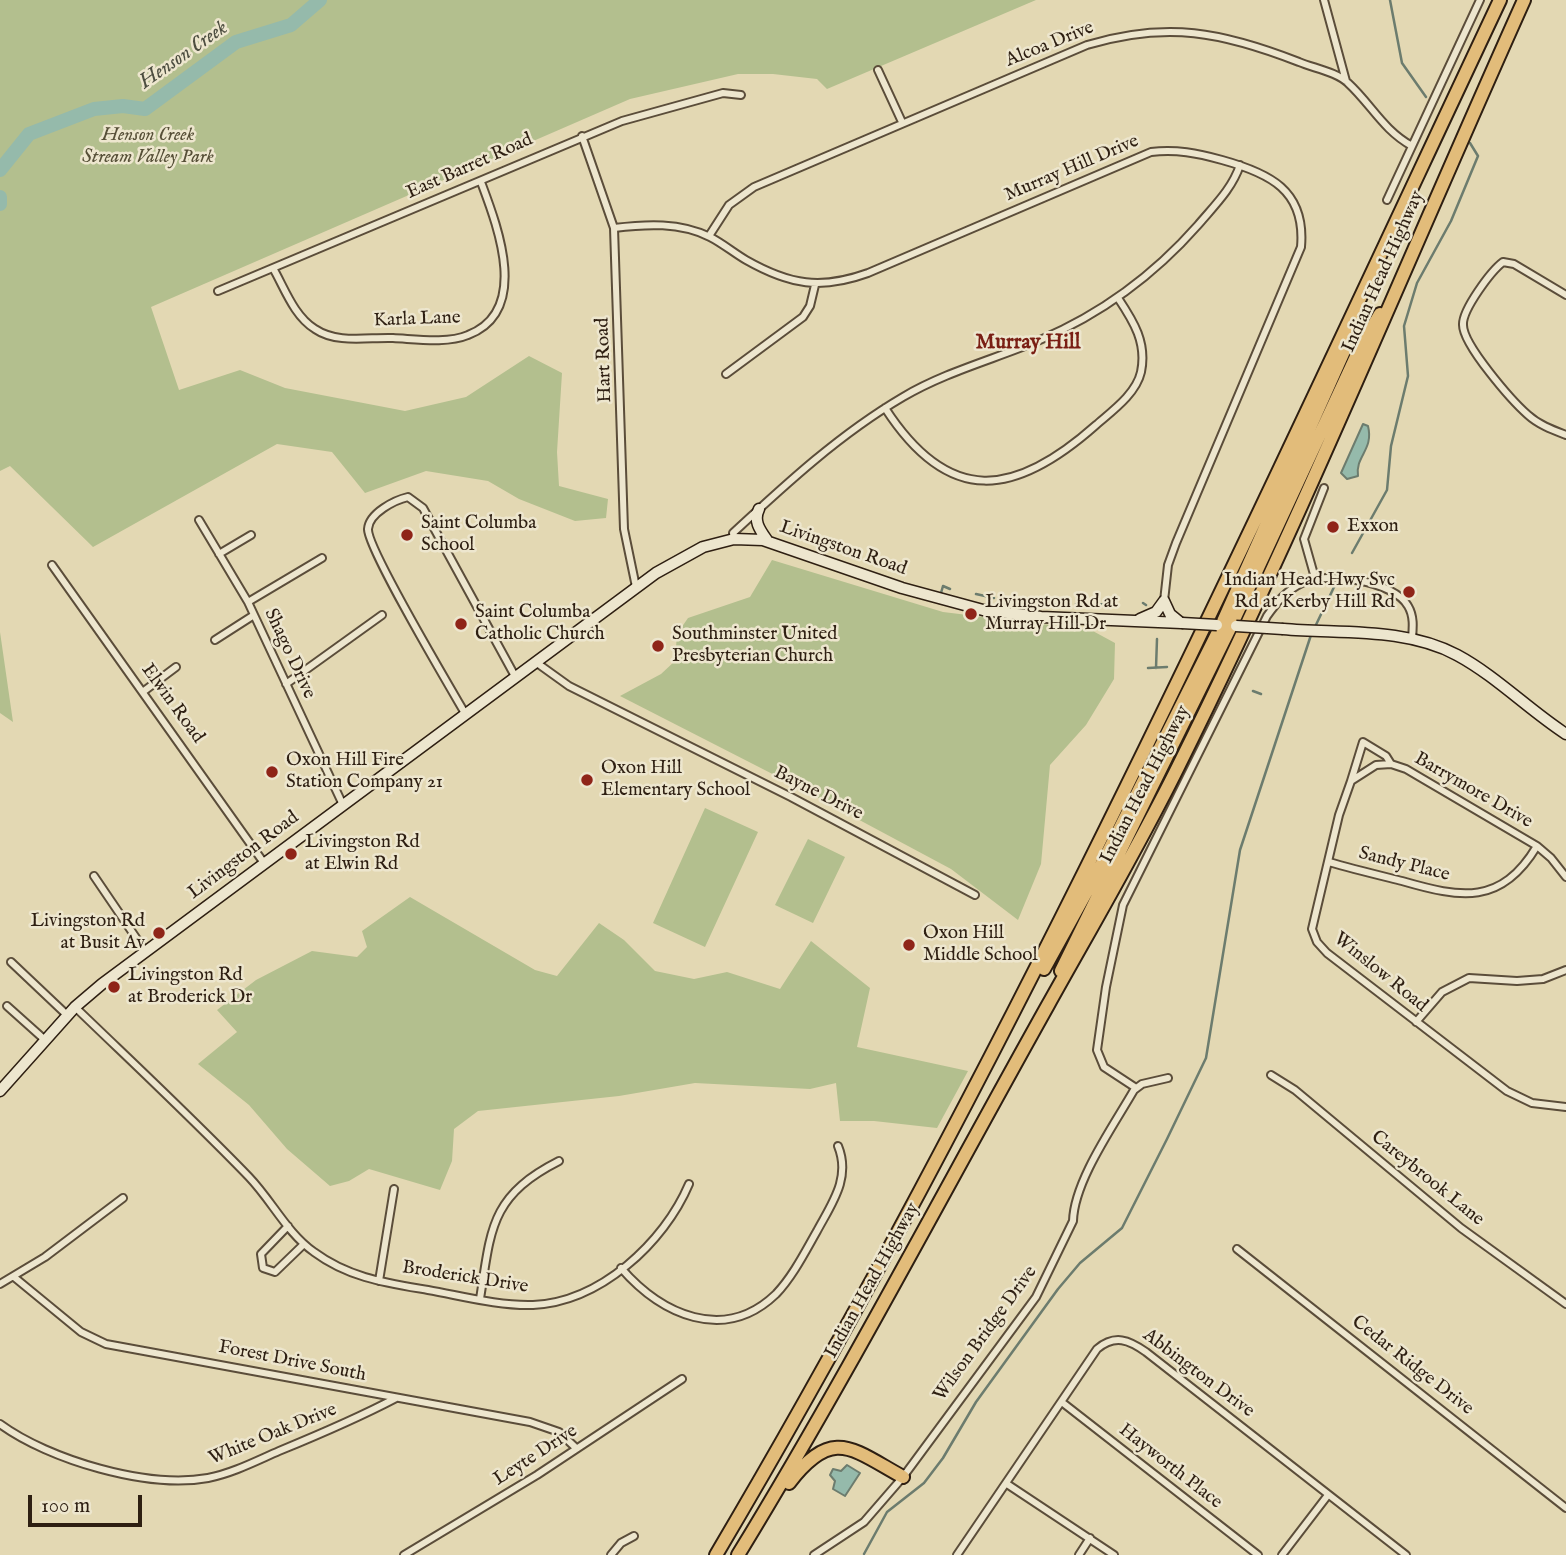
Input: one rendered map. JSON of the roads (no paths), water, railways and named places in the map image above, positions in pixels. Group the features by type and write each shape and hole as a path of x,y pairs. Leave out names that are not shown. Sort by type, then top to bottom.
{"highway":[{"name":"Indian Head Highway","path":"716,1555 798,1417 903,1228 1146,752 1500,0"},
{"name":"Indian Head Highway","path":"738,1555 912,1254 1048,1004 1112,896 1178,768 1244,631 1524,0"},
{"path":"990,1060 1056,949 1226,626 1349,343 1415,181"},
{"path":"1048,1004 1066,956 1360,348 1403,277"},
{"path":"762,1516 797,1472 829,1449 847,1447 859,1450 903,1477"}],"main road":[{"path":"759,509 756,515 758,527 767,540"},
{"name":"Livingston Road","path":"0,1091 71,1011 145,951 636,587 685,555 734,539 767,540 956,604 1017,615 1412,638 1458,656 1566,734"},
{"path":"1136,621 1156,612 1164,601 1170,614 1182,624"}],"street":[{"path":"1324,0 1346,81"},
{"path":"1387,200 1479,0"},
{"name":"Alcoa Drive","path":"709,236 725,210 743,192 1087,45 1145,32 1193,31 1227,37 1346,81 1387,129 1412,146"},
{"path":"878,70 902,122"},
{"name":"East Barret Road","path":"218,291 481,182 582,136 637,116 715,95 741,95"},
{"name":"Hart Road","path":"582,136 614,228 624,529 636,587"},
{"name":"Murray Hill Drive","path":"614,228 666,225 709,236 757,266 815,285 847,281 868,273 1142,155 1184,151 1240,165 1268,176 1287,192 1300,221 1301,247 1176,543 1168,565 1164,601"},
{"path":"734,539 733,533 844,435 885,408 906,395 1041,340 1118,298 1186,239 1223,196 1240,165"},
{"name":"Karla Lane","path":"273,268 301,317 325,335 410,339 469,335 489,319 500,301 505,284 501,240 481,182"},
{"path":"1566,295 1514,264 1505,262 1493,272 1468,309 1463,322 1465,336 1525,413 1566,435"},
{"path":"726,374 803,317 810,306 815,285"},
{"path":"885,408 909,443 922,456 944,469 972,478 998,480 1034,471 1085,435 1120,403 1137,383 1143,358 1140,339 1118,298"},
{"path":"1315,578 1304,539 1324,488"},
{"path":"466,715 385,570 369,535 371,523 387,506 408,497 423,508 516,678"},
{"name":"Shago Drive","path":"199,520 248,602 342,805"},
{"path":"219,554 251,535"},
{"path":"248,602 323,558"},
{"name":"Elwin Road","path":"52,565 264,863"},
{"path":"1168,1078 1136,1088 1104,1067 1097,1050 1106,987 1124,905 1267,616 1291,590 1315,578 1342,578 1394,592 1410,609 1412,638"},
{"path":"215,640 254,615"},
{"path":"286,684 382,615"},
{"name":"Bayne Drive","path":"537,663 569,686 791,797 975,895"},
{"path":"144,691 176,667"},
{"name":"Barrymore Drive","path":"1363,742 1386,757 1391,764"},
{"name":"Winslow Road","path":"1363,742 1313,920 1315,939 1327,953 1515,1096 1532,1103 1566,1107"},
{"name":"Barrymore Drive","path":"1351,781 1372,766 1391,764 1421,777 1537,846 1552,858 1566,877"},
{"name":"Sandy Place","path":"1329,862 1442,892 1469,895 1496,887 1515,875 1537,846"},
{"path":"94,876 145,951"},
{"name":"Broderick Drive","path":"11,962 71,1011 242,1170 304,1244 343,1270 379,1281 480,1299 516,1304 544,1304 584,1291 621,1268 659,1234 689,1184"},
{"path":"1416,1022 1442,992 1469,978 1517,981 1543,979 1566,970"},
{"path":"8,1006 45,1040"},
{"name":"Careybrook Lane","path":"1271,1074 1295,1090 1451,1220 1566,1304"},
{"name":"Wilson Bridge Drive","path":"814,1555 864,1522 903,1477 1043,1286 1073,1221 1073,1210 1083,1182 1136,1088"},
{"path":"621,1268 649,1298 686,1315 718,1319 743,1314 760,1305 773,1296 789,1278 833,1202 844,1172 838,1146"},
{"path":"480,1299 491,1231 502,1206 519,1185 559,1161"},
{"path":"379,1281 394,1189"},
{"path":"0,1283 14,1277 123,1198"},
{"path":"288,1226 263,1250 260,1264 266,1271 275,1272 304,1244"},
{"name":"Cedar Ridge Drive","path":"1237,1249 1566,1508"},
{"name":"Forest Drive South","path":"14,1277 82,1332 106,1344 553,1428 576,1448"},
{"name":"Abbington Drive","path":"957,1555 1063,1403 1097,1349 1111,1341 1128,1340 1406,1555"},
{"name":"Leyte Drive","path":"404,1555 682,1379"},
{"name":"White Oak Drive","path":"0,1423 62,1457 148,1477 189,1481 219,1475 258,1460 396,1398"},
{"name":"Hayworth Place","path":"1063,1403 1258,1555"},
{"path":"1007,1484 1114,1555"},
{"path":"1282,1555 1328,1495"},
{"path":"611,1555 621,1543 634,1536"},
{"path":"1080,1555 1090,1538"}],"waterway":[{"name":"Henson Creek","path":"0,170 29,134 94,109 123,106 145,109 236,42 291,25 320,0"},
{"path":"1390,0 1402,63 1426,97"},
{"path":"1352,553 1387,490 1391,446 1408,376 1404,326 1417,283 1451,221 1478,156 1470,143"},
{"name":"Henson Creek","path":"0,197 0,204"},
{"path":"1314,629 1335,585"},
{"path":"941,593 943,586 950,589"},
{"path":"976,594 994,598"},
{"path":"1008,599 1022,601"},
{"path":"1033,601 1065,604"},
{"path":"1076,604 1083,604"},
{"path":"1097,604 1116,605"},
{"path":"864,1554 887,1512 924,1483 943,1458 976,1402 1058,1289 1080,1263 1122,1228 1167,1139 1206,1058 1240,850 1311,635"},
{"path":"1156,668 1157,639"},
{"path":"1148,668 1167,667"},
{"path":"1253,691 1261,694"}],"place":[{"name":"Exxon","path":"1333,527"},
{"name":"Saint Columba School","path":"407,535"},
{"name":"Indian Head Hwy Svc Rd at Kerby Hill Rd","path":"1409,592"},
{"name":"Livingston Rd at Murray Hill Dr","path":"971,614"},
{"name":"Saint Columba Catholic Church","path":"461,624"},
{"name":"Southminster United Presbyterian Church","path":"658,646"},
{"name":"Oxon Hill Fire Station Company 21","path":"272,772"},
{"name":"Oxon Hill Elementary School","path":"587,780"},
{"name":"Livingston Rd at Elwin Rd","path":"291,854"},
{"name":"Livingston Rd at Busit Av","path":"159,933"},
{"name":"Oxon Hill Middle School","path":"909,945"},
{"name":"Livingston Rd at Broderick Dr","path":"114,987"}],"district":[{"name":"Murray Hill","path":"1028,344"}],"park label":[{"name":"Henson Creek Stream Valley Park","path":"148,147"}]}
